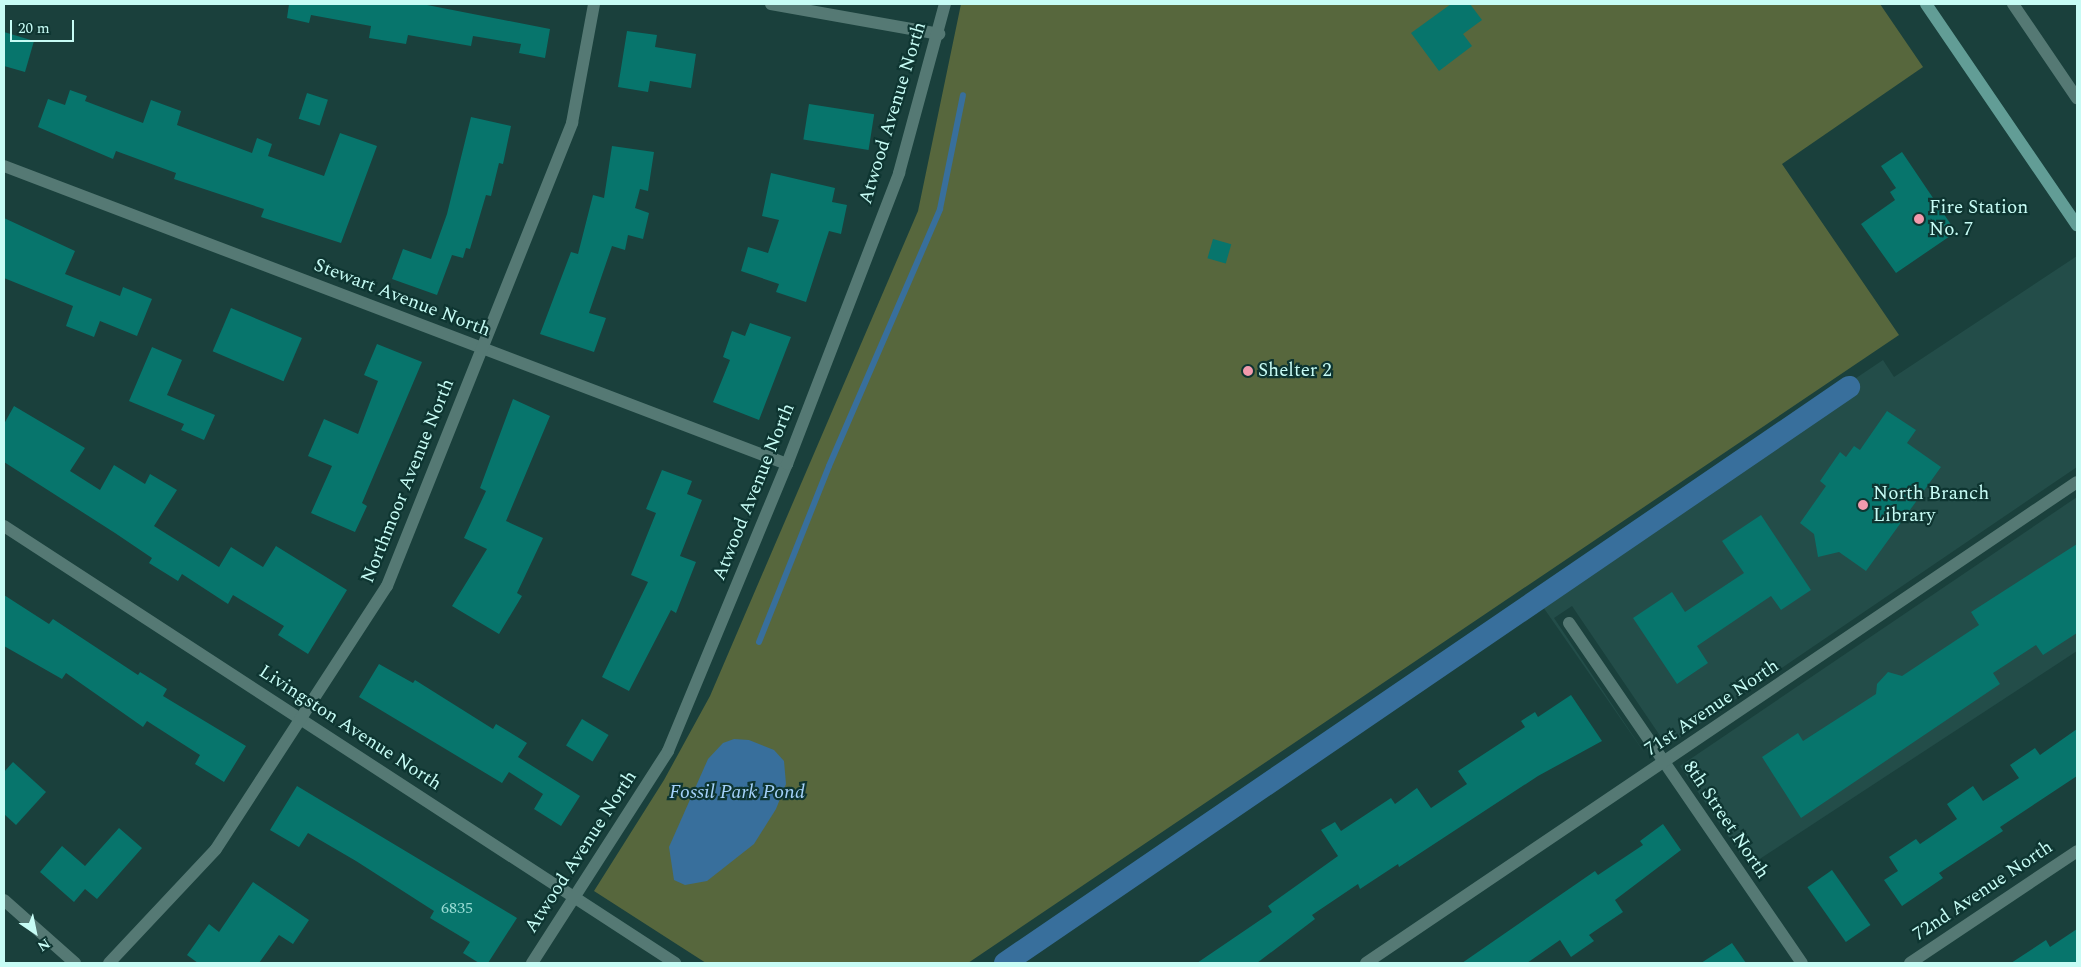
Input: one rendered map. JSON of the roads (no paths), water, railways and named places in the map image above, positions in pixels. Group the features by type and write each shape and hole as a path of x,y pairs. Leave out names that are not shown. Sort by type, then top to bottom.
{"main road":[{"path":"1926,4 2077,225"}],"street":[{"name":"Northmoor Avenue North","path":"109,963 216,849 303,718 387,586 572,123 594,4"},
{"path":"771,4 939,34"},
{"name":"Atwood Avenue North","path":"532,963 668,751 787,464 899,173 939,34 944,4"},
{"path":"2013,4 2077,98"},
{"name":"Stewart Avenue North","path":"4,166 787,464"},
{"name":"71st Avenue North","path":"1366,963 2077,482"},
{"name":"Livingston Avenue North","path":"4,526 303,718 675,963"},
{"name":"8th Street North","path":"1569,623 1802,963"},
{"name":"72nd Avenue North","path":"1910,963 2077,851"},
{"path":"4,900 74,963"}],"water":[{"name":"Fossil Park Pond","path":"734,739 749,740 774,750 784,761 786,784 776,809 754,844 707,881 685,885 674,880 669,847 708,759 723,743"}],"waterway":[{"path":"759,642 829,466 940,209 963,95"},
{"path":"1005,963 1849,387"}],"place":[{"name":"Fire Station No. 7","path":"1919,219"},
{"name":"Shelter 2","path":"1248,371"},
{"name":"North Branch Library","path":"1863,505"}]}
